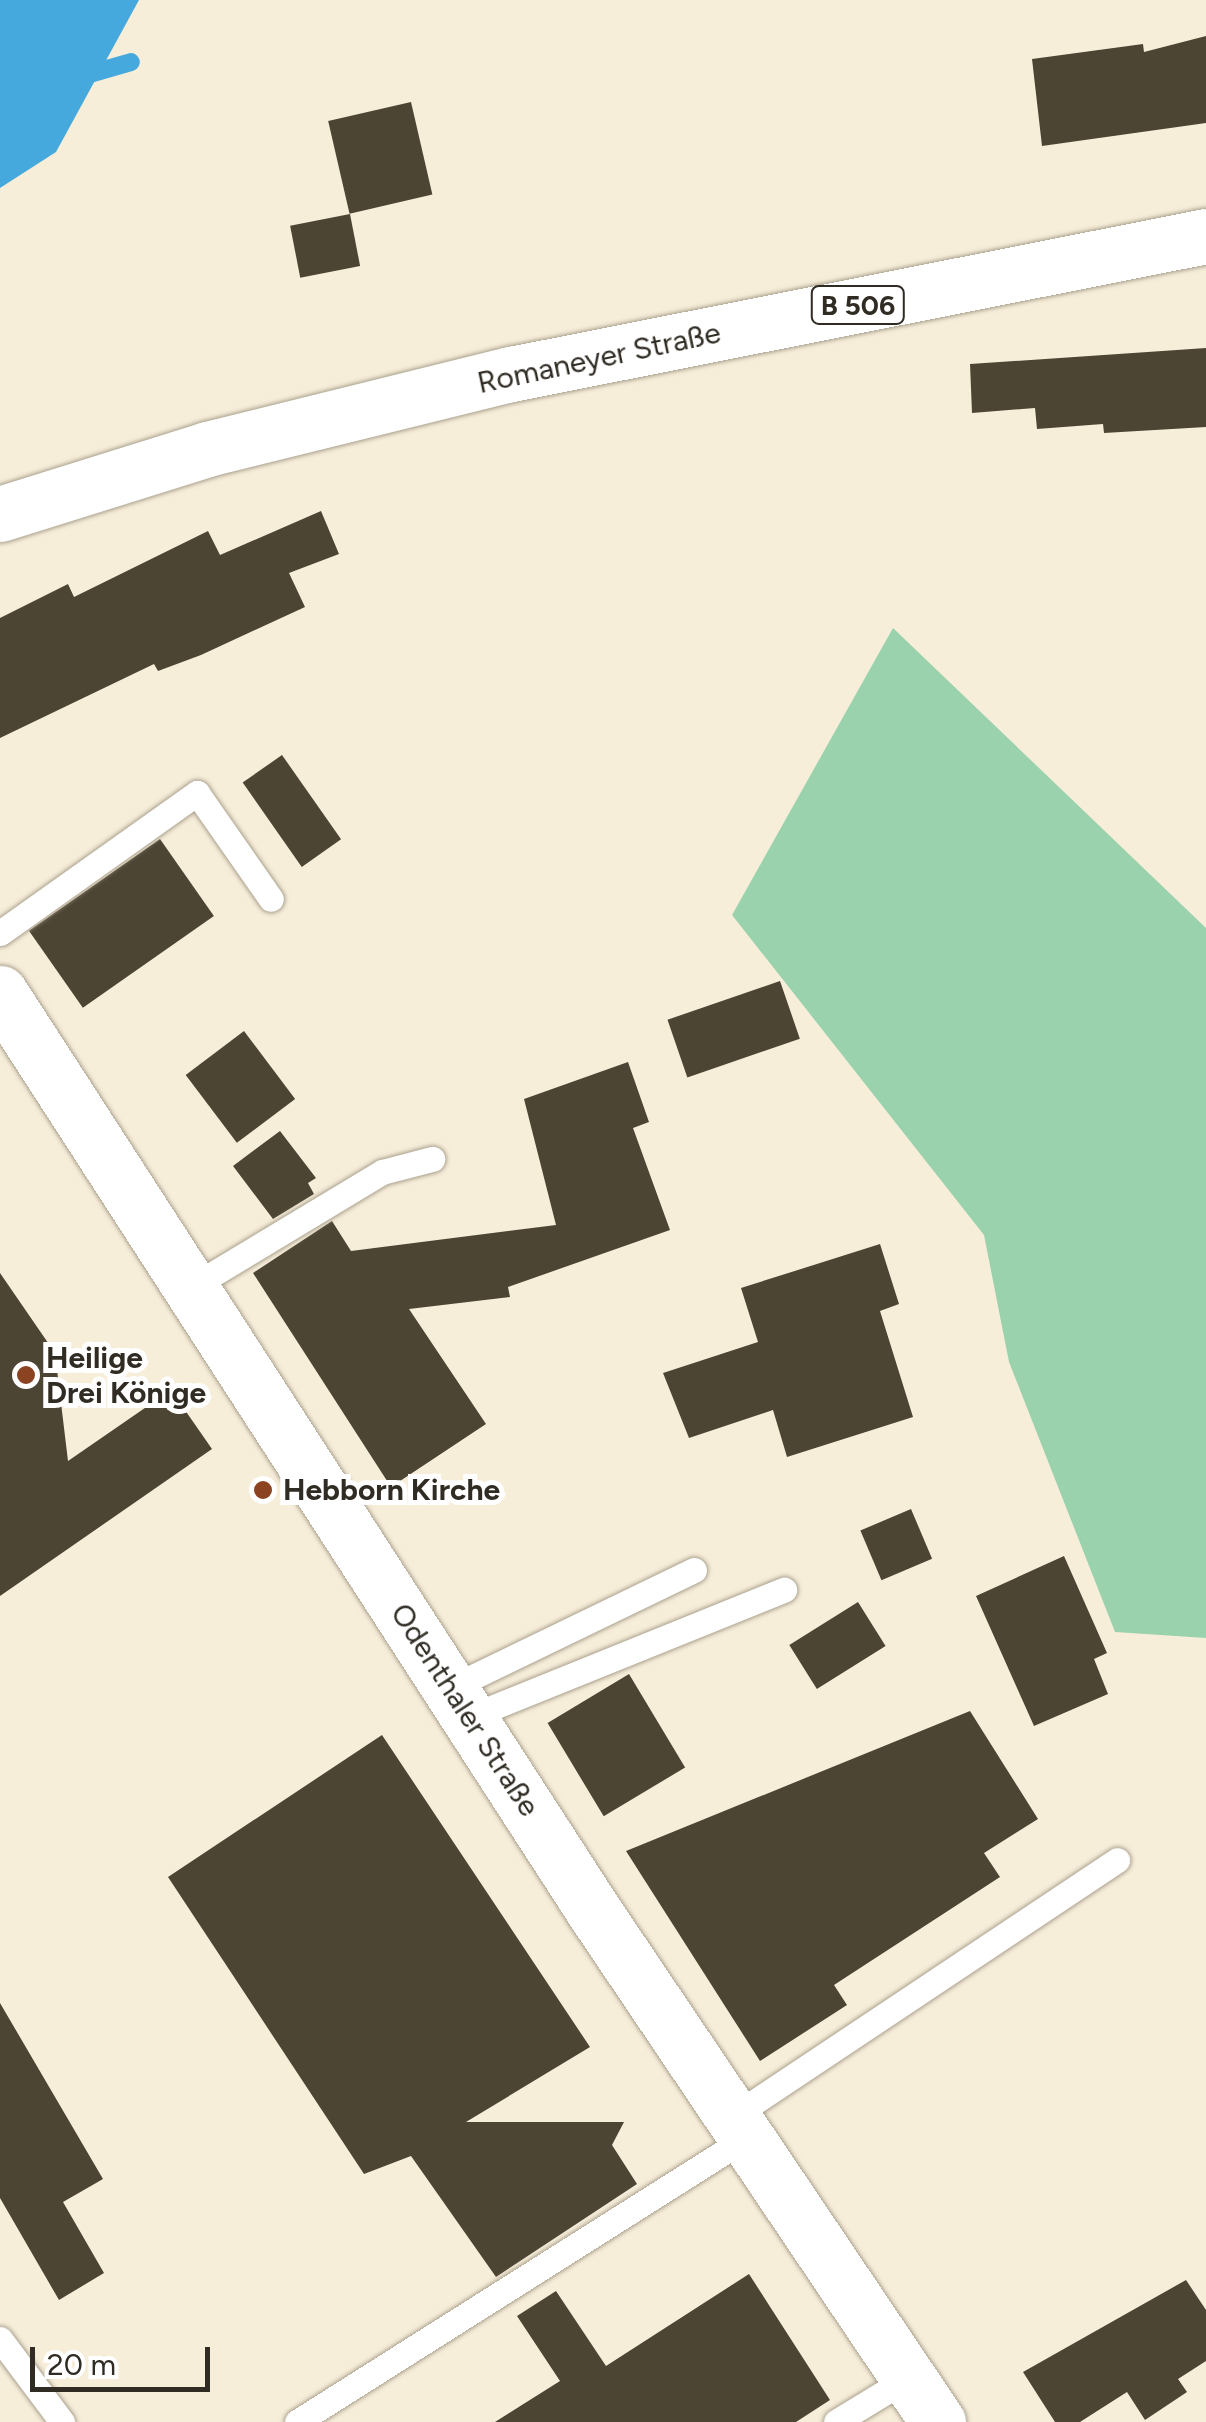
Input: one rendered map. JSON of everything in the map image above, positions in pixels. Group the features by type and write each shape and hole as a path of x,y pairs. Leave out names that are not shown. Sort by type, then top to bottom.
{"main road":[{"name":"Romaneyer Straße","path":"0,514 207,449 510,374 1206,236"},
{"name":"Odenthaler Straße","path":"0,993 460,1703 938,2422"}],"lane":[{"path":"0,933 197,792 271,899"},
{"path":"193,1286 382,1172 432,1158"},
{"path":"460,1703 694,1570"},
{"path":"460,1703 784,1590"},
{"path":"297,2422 739,2127 1117,1860"},
{"path":"0,2339 62,2422"},
{"path":"836,2422 908,2378"}],"green space":[{"path":"893,628 1206,928 1206,1638 1115,1632 1009,1362 984,1235 732,915"}],"water":[{"path":"0,0 139,0 56,152 0,188"}],"building":[{"path":"1206,36 1206,123 1042,146 1032,59 1143,44 1144,52"},
{"path":"411,102 432,195 350,214 328,121"},
{"path":"350,214 360,266 300,278 290,226"},
{"path":"1206,348 1206,427 1104,433 1103,424 1037,429 1035,408 972,413 970,364"},
{"path":"321,511 339,554 289,573 305,607 201,655 158,671 154,664 0,738 0,618 68,584 74,597 208,531 220,555"},
{"path":"282,755 341,839 302,867 243,783"},
{"path":"160,839 214,916 83,1008 29,931"},
{"path":"780,981 800,1039 687,1077 667,1020"},
{"path":"244,1031 295,1099 237,1143 186,1075"},
{"path":"628,1062 649,1122 633,1128 670,1230 508,1287 510,1297 409,1309 486,1424 391,1487 253,1273 332,1221 351,1251 556,1225 524,1099"},
{"path":"280,1131 316,1178 308,1183 314,1194 273,1219 233,1166"},
{"path":"880,1244 899,1304 880,1311 913,1417 787,1457 773,1410 689,1438 663,1373 758,1342 741,1288"},
{"path":"0,1273 55,1353 68,1461 171,1390 212,1449 0,1596"},
{"path":"911,1509 932,1559 881,1580 860,1530"},
{"path":"1064,1556 1107,1653 1094,1659 1108,1694 1034,1726 976,1596"},
{"path":"858,1602 886,1646 817,1689 789,1645"},
{"path":"629,1674 685,1767 604,1816 548,1723"},
{"path":"970,1711 1038,1819 984,1853 1000,1877 834,1985 847,2005 760,2061 626,1851"},
{"path":"382,1735 590,2047 466,2122 624,2122 612,2145 637,2184 496,2277 411,2156 364,2174 168,1877"},
{"path":"0,2003 103,2179 63,2202 104,2273 59,2300 0,2198"},
{"path":"749,2274 830,2400 796,2422 495,2422 560,2381 517,2316 556,2291 606,2366"},
{"path":"1186,2280 1206,2310 1206,2361 1178,2379 1187,2392 1145,2420 1127,2392 1080,2422 1055,2422 1023,2372"}],"waterway":[{"path":"79,77 131,62"}],"place":[{"name":"Heilige Drei Könige","path":"26,1375"},
{"name":"Hebborn Kirche","path":"263,1490"}]}
